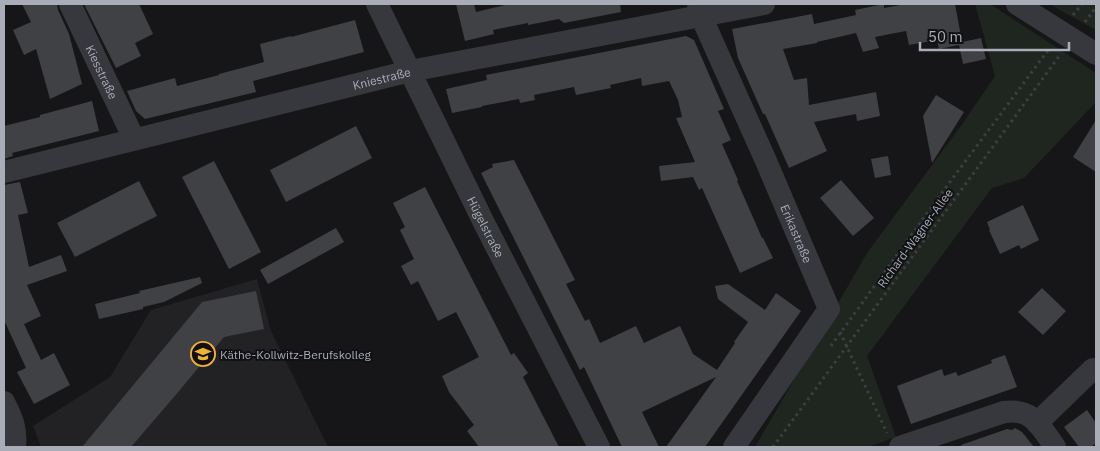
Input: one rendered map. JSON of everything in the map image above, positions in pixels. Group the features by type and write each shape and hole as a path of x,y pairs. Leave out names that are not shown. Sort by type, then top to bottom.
{"street":[{"name":"Kiesstraße","path":"70,4 134,139"},
{"name":"Hügelstraße","path":"377,4 484,223 600,447"},
{"name":"Kniestraße","path":"4,172 410,71 700,10 764,4"},
{"path":"1017,4 1096,54"},
{"name":"Erikastraße","path":"700,10 830,309"},
{"path":"734,447 830,309"},
{"path":"1037,423 1093,369"},
{"path":"4,402 14,422 15,447"},
{"path":"895,443 1014,410 1030,416 1054,447"}],"path":[{"path":"829,349 947,186 1067,35"},
{"name":"Richard-Wagner-Allee","path":"773,447 1067,35"},
{"path":"830,309 846,346 895,443"}],"shaded area":[{"path":"975,4 990,4 1096,73 1096,102 1024,178 992,188 867,356 896,437 868,447 755,447 867,253 963,123 995,76"},
{"path":"1049,4 1096,4 1096,30"},
{"name":"Käthe-Kollwitz-Berufskolleg","path":"257,279 271,331 328,447 41,447 33,426 110,377 151,310"}],"building":[{"path":"22,4 57,4 69,34 82,84 50,99 36,49 24,55 13,30 31,22"},
{"path":"84,4 139,4 153,34 135,43 141,56 116,68"},
{"path":"456,4 474,4 476,12 509,4 620,4 621,12 564,23 559,19 528,25 528,23 493,30 494,34 465,41"},
{"path":"884,4 884,8 906,4 955,4 962,42 981,38 986,59 963,64 959,45 939,49 937,40 909,45 906,31 875,37 879,48 863,52 856,33 783,49 794,80 807,78 809,105 876,92 880,116 857,121 856,114 814,122 827,151 789,168 738,58 732,29 812,14 814,24 856,15 855,10"},
{"path":"355,20 364,52 253,81 256,92 145,119 136,111 127,91 175,78 177,86 264,62 260,44"},
{"path":"686,36 694,40 724,109 718,111 731,140 722,144 762,238 773,258 740,273 702,188 699,190 693,177 661,181 659,166 695,162 676,118 682,117 678,100 669,81 642,86 641,78 610,85 611,88 576,95 574,87 534,95 535,100 520,103 519,99 452,113 446,89 487,80 486,75"},
{"path":"936,95 964,112 932,163 923,116"},
{"path":"92,101 99,131 12,153 13,156 4,159 4,126"},
{"path":"1096,120 1096,172 1073,157"},
{"path":"356,126 372,158 286,202 270,170"},
{"path":"888,156 891,175 875,178 871,159"},
{"path":"514,160 575,280 566,284 585,321 589,319 600,343 636,326 644,343 680,326 693,354 717,370 748,322 718,299 715,286 728,284 765,310 776,293 801,311 705,447 666,447 716,377 642,412 659,447 622,447 584,367 580,370 481,173 493,167 492,164"},
{"path":"214,161 261,252 229,269 182,177"},
{"path":"841,180 874,218 853,236 820,198"},
{"path":"139,181 157,216 75,257 57,223"},
{"path":"20,182 28,213 18,215 29,267 61,255 67,271 27,285 41,316 24,324 41,360 54,353 70,385 34,404 17,372 26,368 4,320 4,185"},
{"path":"425,187 511,355 514,353 528,373 523,377 559,447 479,447 467,431 474,425 449,392 442,376 479,357 456,312 438,321 418,281 411,285 401,266 414,259 400,230 405,227 393,203"},
{"path":"1023,205 1039,240 1021,249 1019,245 1000,254 987,222"},
{"path":"336,228 344,242 268,284 260,270"},
{"path":"200,277 202,283 164,302 99,319 95,304 140,293 139,291"},
{"path":"1042,288 1066,311 1043,335 1018,312"},
{"path":"256,291 264,329 224,337 131,447 82,447 202,302"},
{"path":"1005,355 1017,387 911,424 897,386 942,369 944,376 956,372 958,376 992,363 991,360"},
{"path":"1087,410 1096,423 1096,443 1091,447 1079,447 1064,427"},
{"path":"1015,428 1022,432 1034,447 962,447 961,445 1007,429 1012,430"}],"place":[{"name":"Käthe-Kollwitz-Berufskolleg","path":"203,354"}]}
